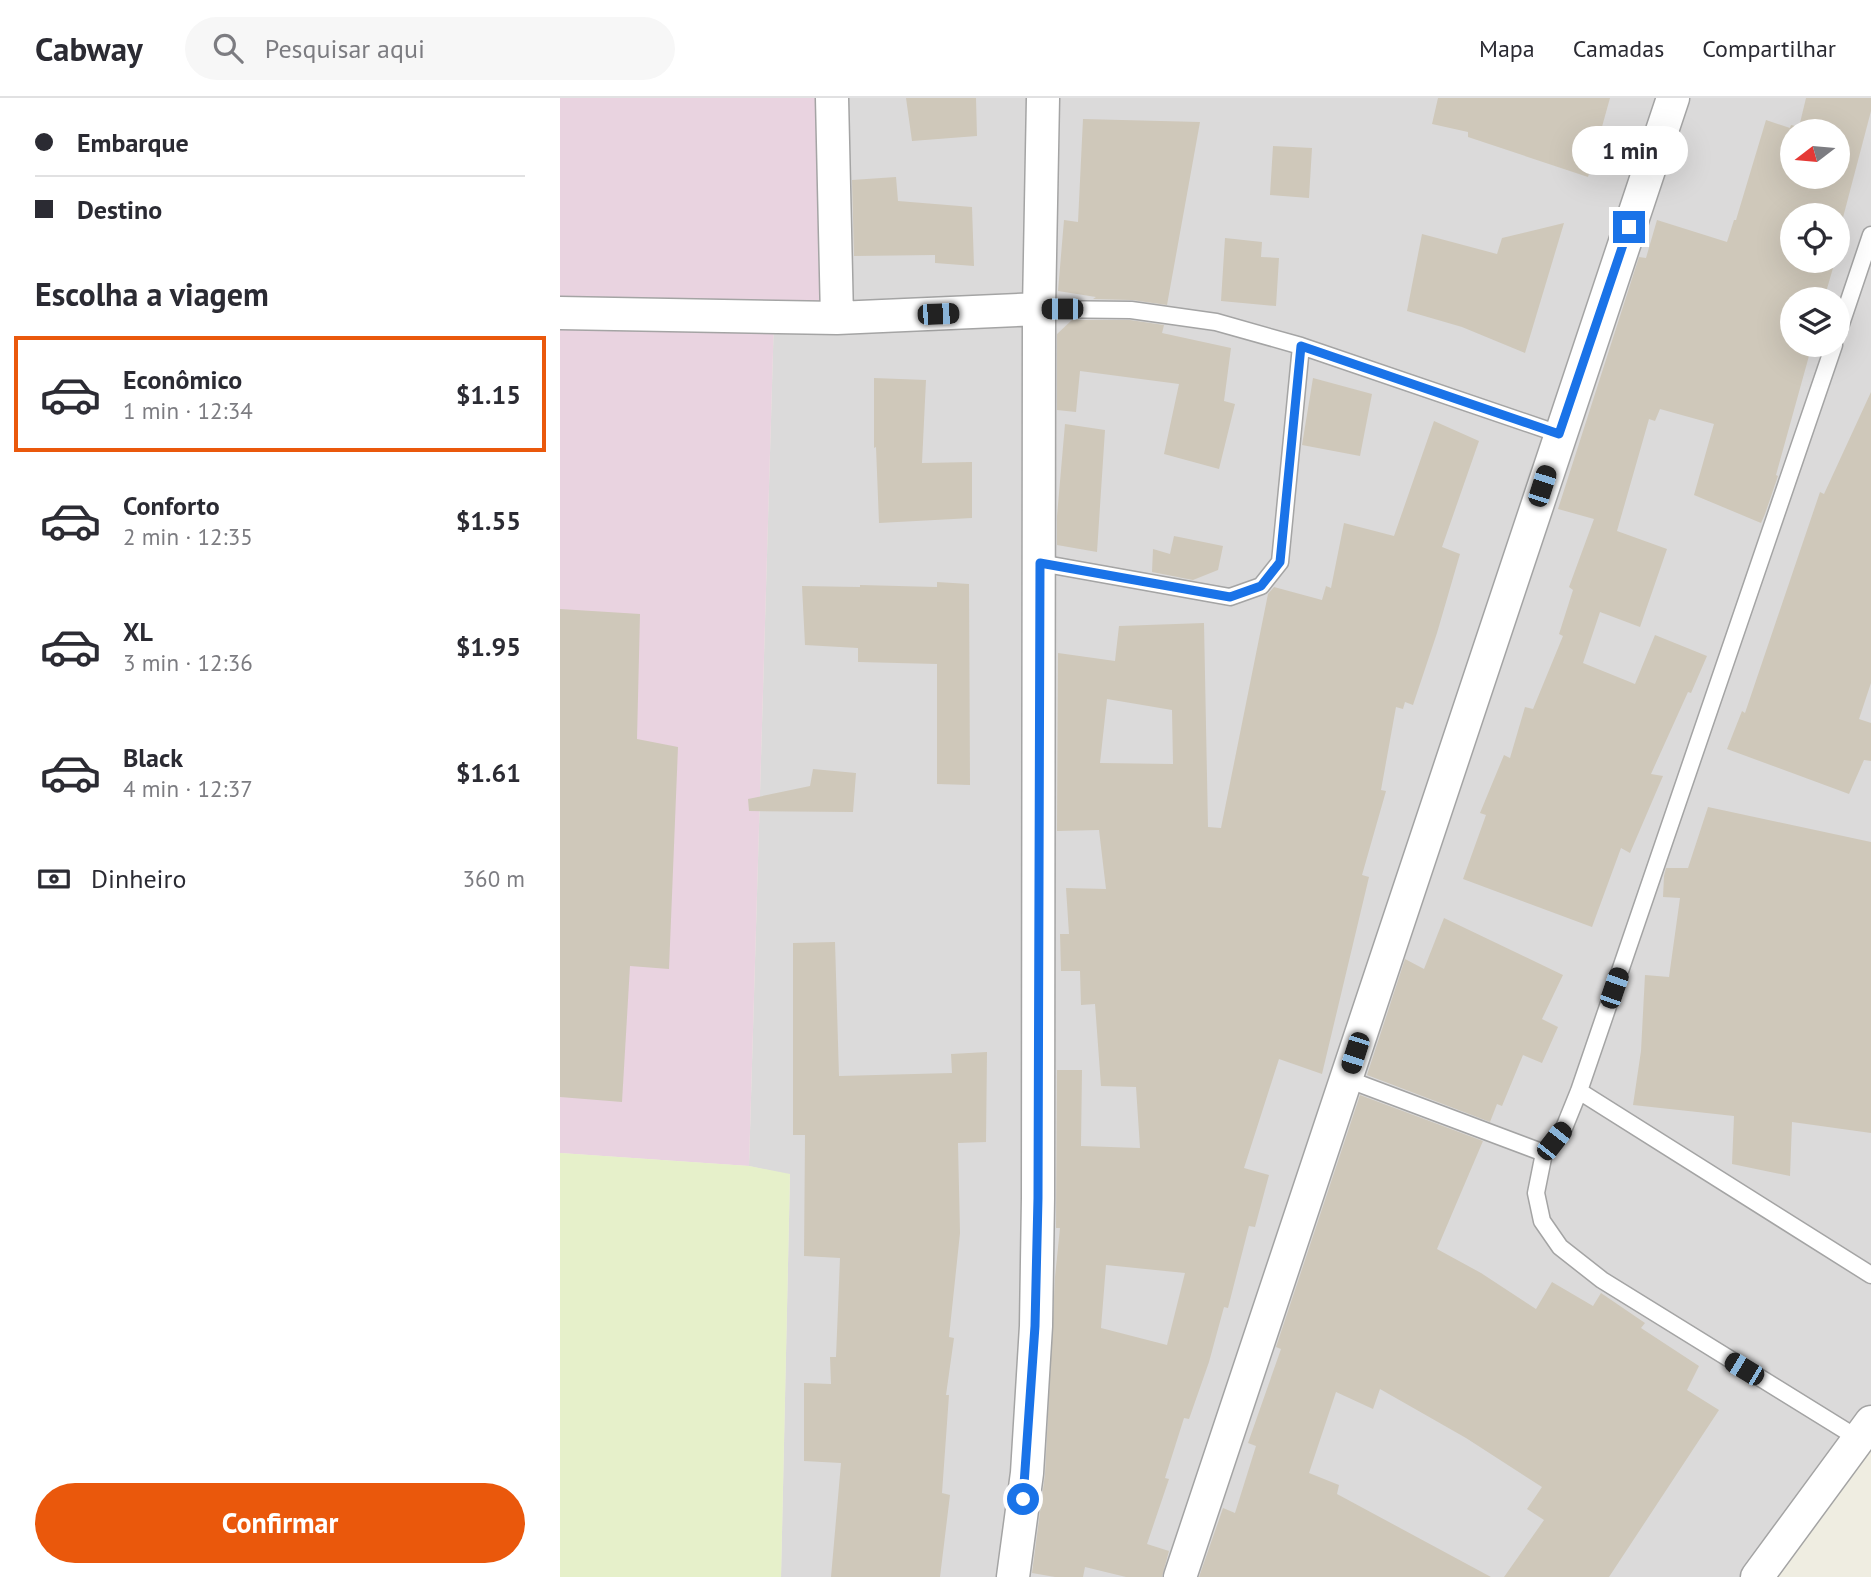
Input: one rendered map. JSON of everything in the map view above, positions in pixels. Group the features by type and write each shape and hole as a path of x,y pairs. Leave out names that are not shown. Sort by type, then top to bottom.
{"street":[{"path":"832,98 836,318"},
{"path":"1013,1577 1027,1473 1036,1313 1039,309 1043,98"},
{"path":"1180,1577 1673,98"},
{"path":"560,313 836,318 1039,309"},
{"path":"1757,1577 1865,1431"}],"lane":[{"path":"1850,297 1871,235"},
{"path":"1039,309 1131,310 1216,322 1301,346 1559,434"},
{"path":"1040,563 1230,597 1261,586 1280,562 1301,346"},
{"path":"1830,357 1579,1091 1564,1128 1544,1153 1536,1193 1542,1221 1560,1247 1602,1280 1865,1431"},
{"path":"1347,1079 1544,1153"},
{"path":"1579,1091 1871,1275"}],"shaded area":[{"path":"560,98 833,98 837,318 774,318 749,1166 560,1153"},
{"path":"833,98 1871,98 1871,1422 1746,1577 781,1577 790,1175 749,1166 774,317"}],"green space":[{"path":"560,1153 749,1166 790,1174 781,1577 560,1577"}],"building":[{"path":"906,98 976,98 977,136 912,141"},
{"path":"1438,98 1610,98 1588,177 1468,137 1468,132 1432,124"},
{"path":"1806,98 1871,98 1871,111 1847,203 1780,203 1780,273 1832,273 1827,287 1780,287 1780,357 1809,357 1776,475 1778,476 1761,523 1694,495 1714,424 1660,409 1655,421 1649,419 1617,531 1667,549 1640,627 1600,612 1583,663 1635,684 1655,635 1707,656 1651,774 1663,776 1630,853 1621,848 1592,927 1463,879 1486,815 1480,813 1504,755 1510,758 1525,707 1533,709 1563,636 1559,634 1573,590 1569,587 1594,519 1558,509 1639,257 1646,258 1657,220 1727,242 1766,120 1780,125 1780,189 1850,189 1850,119 1801,119"},
{"path":"1083,119 1200,122 1167,305 1132,300 1093,299 1096,297 1058,291 1064,220 1078,222"},
{"path":"1273,146 1312,148 1309,198 1270,195"},
{"path":"896,177 898,201 972,207 974,266 935,263 935,255 854,256 852,180"},
{"path":"1564,223 1525,353 1462,327 1407,311 1422,234 1497,254 1502,238"},
{"path":"1225,238 1262,242 1261,257 1279,258 1276,306 1221,301"},
{"path":"1072,320 1130,320 1164,325 1162,333 1231,348 1224,401 1235,404 1219,469 1164,454 1179,384 1080,371 1076,412 1057,410 1057,334"},
{"path":"874,378 926,380 922,463 972,462 972,518 879,523 876,447 874,448"},
{"path":"1313,378 1372,394 1360,456 1302,445"},
{"path":"1871,392 1871,683 1859,719 1871,723 1871,761 1864,760 1849,794 1727,749 1742,711 1745,713 1820,492 1824,494"},
{"path":"1434,421 1479,441 1442,547 1460,554 1437,633 1413,705 1405,702 1403,709 1396,707 1381,790 1386,791 1362,875 1369,877 1322,1074 1279,1059 1244,1168 1269,1175 1255,1227 1249,1226 1228,1308 1224,1307 1189,1419 1184,1418 1165,1478 1169,1479 1147,1544 1169,1551 1162,1577 1126,1577 1085,1567 1083,1577 1055,1577 1032,1573 1045,1474 1060,1228 1056,1228 1057,1070 1082,1070 1081,1146 1140,1148 1136,1087 1101,1086 1095,1004 1081,1005 1080,971 1061,971 1060,934 1069,934 1066,888 1106,889 1099,830 1057,831 1058,653 1115,661 1119,626 1204,623 1208,827 1221,828 1268,594 1274,587 1322,600 1326,586 1331,588 1344,523 1394,536","holes":["1107,699 1172,710 1173,764 1100,763","1106,1265 1185,1273 1167,1345 1101,1328"]},
{"path":"1065,424 1105,430 1097,552 1057,545"},
{"path":"1174,536 1223,546 1218,570 1193,580 1152,572 1153,549 1170,554"},
{"path":"937,582 969,584 970,785 937,784 937,664 858,662 858,648 805,645 802,586 937,587"},
{"path":"560,609 640,614 637,739 678,747 669,969 630,966 622,1102 560,1097"},
{"path":"813,769 856,773 853,812 749,811 748,799 810,786"},
{"path":"1708,807 1871,842 1871,1133 1792,1122 1790,1176 1732,1164 1734,1116 1633,1105 1641,1051 1645,975 1669,977 1680,898 1663,897 1666,868 1688,868"},
{"path":"1444,918 1563,975 1542,1019 1558,1027 1542,1063 1523,1055 1502,1106 1497,1104 1490,1122 1367,1075 1405,959 1424,969"},
{"path":"835,942 839,1076 952,1073 951,1054 987,1052 986,1142 958,1143 960,1233 949,1337 954,1338 946,1395 949,1395 942,1493 950,1495 940,1577 831,1577 841,1463 804,1461 804,1383 831,1384 830,1357 836,1357 840,1258 804,1256 805,1135 793,1135 793,943"},
{"path":"1360,1095 1483,1141 1437,1249 1481,1273 1536,1309 1552,1282 1593,1306 1601,1293 1645,1323 1641,1328 1699,1366 1687,1390 1719,1410 1609,1577 1504,1577 1544,1520 1527,1509 1542,1487 1466,1438 1380,1389 1373,1409 1336,1392 1309,1473 1339,1485 1337,1494 1491,1577 1199,1577 1223,1508 1235,1513 1256,1446 1248,1443 1281,1349 1276,1347"}],"route":[{"path":"1023,1499 1027,1473 1035,1326 1038,1198 1040,563 1230,597 1261,586 1280,562 1301,346 1559,434 1629,227"}]}
